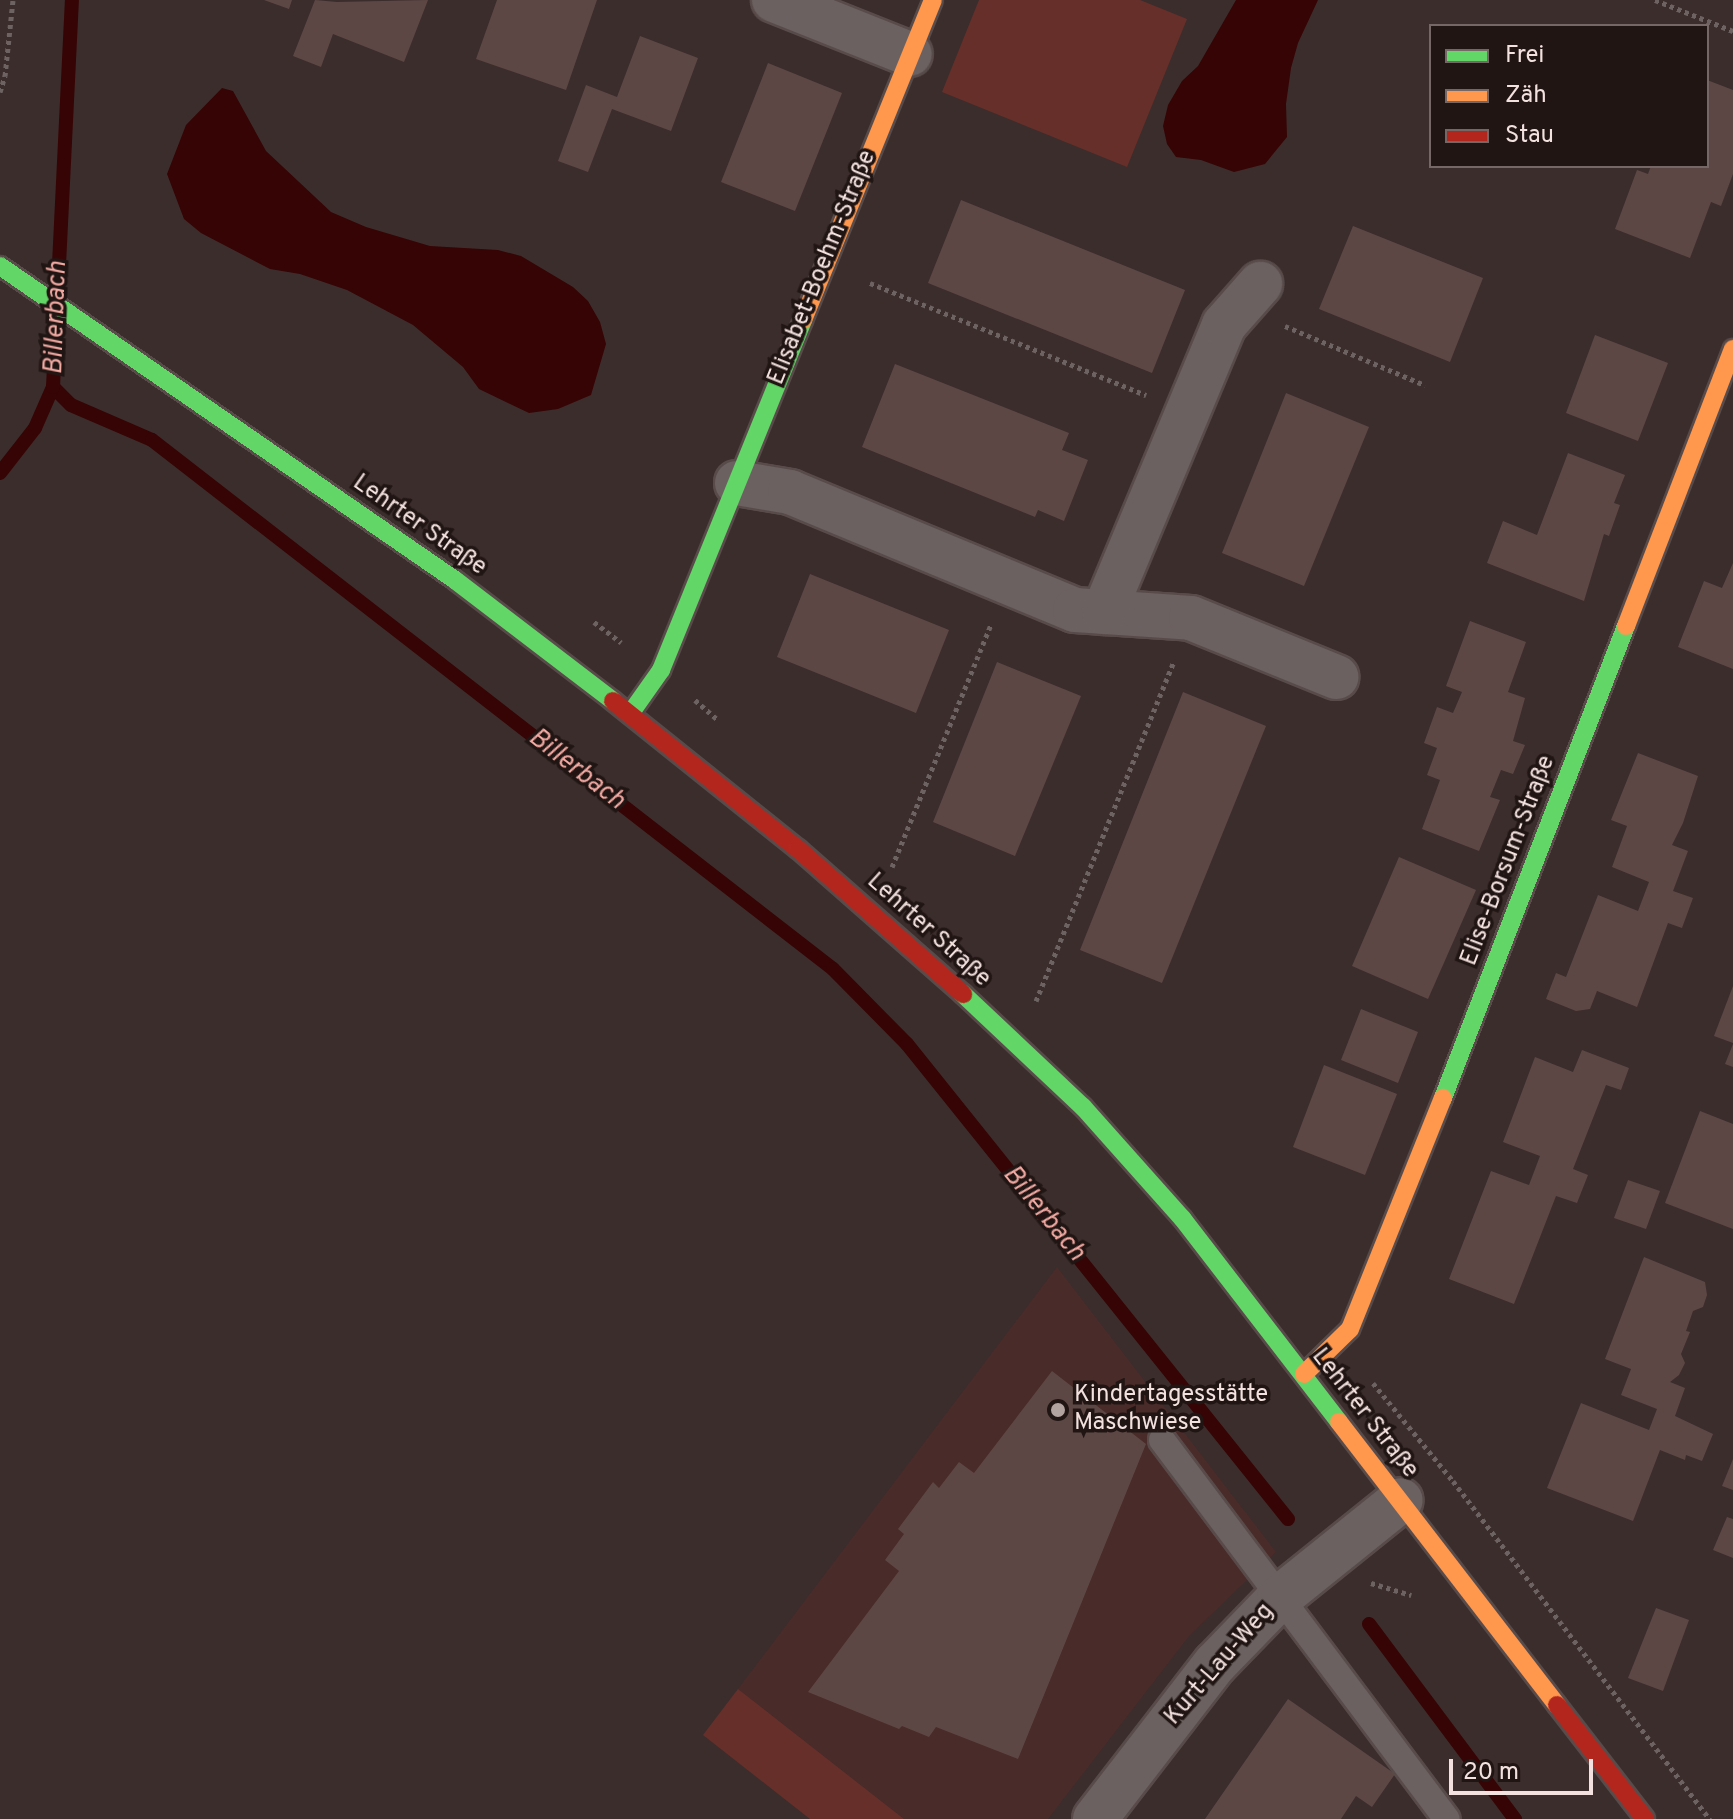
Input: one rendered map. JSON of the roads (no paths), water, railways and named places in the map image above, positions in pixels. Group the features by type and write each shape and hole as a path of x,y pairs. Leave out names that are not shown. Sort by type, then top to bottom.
{"main road":[{"name":"Elisabet-Boehm-Straße","path":"630,714 661,670 933,0"},
{"name":"Lehrter Straße","path":"2,267 455,580 630,714 798,849 939,971 1083,1107 1182,1218 1645,1819"},
{"name":"Elise-Borsum-Straße","path":"1304,1374 1350,1329 1365,1298 1733,349"}],"street":[{"path":"774,0 910,54"},
{"path":"1104,612 1224,325 1250,296"},
{"path":"737,483 790,492 1075,610 1191,618 1336,677"},
{"name":"Kurt-Lau-Weg","path":"1095,1819 1215,1664 1279,1598 1401,1500"}],"lane":[{"path":"1162,1440 1447,1819"}],"waterway":[{"name":"Billerbach","path":"0,473 35,428 53,387 72,0"},
{"name":"Billerbach","path":"53,387 71,405 152,440 833,969 907,1044 1288,1519"},
{"name":"Billerbach","path":"1369,1624 1515,1819"}],"place":[{"name":"Kindertagesstätte Maschwiese","path":"1058,1410"}]}
